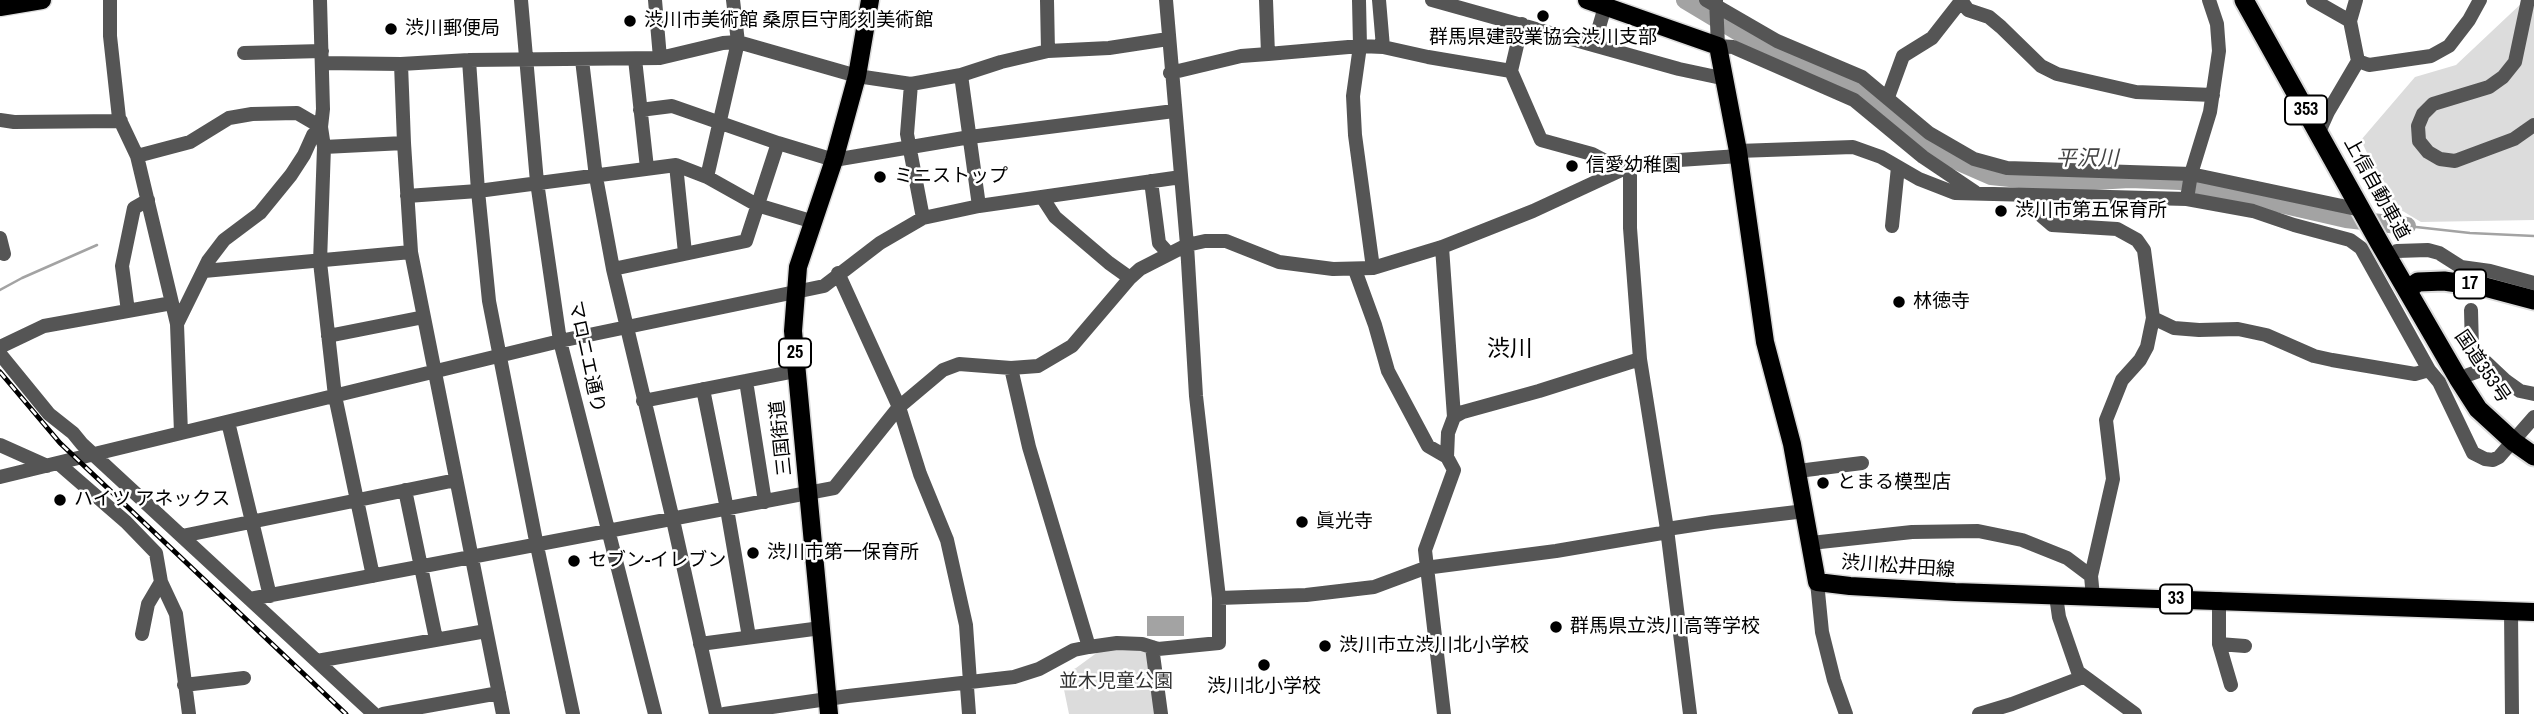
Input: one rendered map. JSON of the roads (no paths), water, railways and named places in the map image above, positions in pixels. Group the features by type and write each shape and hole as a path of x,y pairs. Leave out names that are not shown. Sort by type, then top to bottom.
{"highway":[{"name":"上信自動車道","path":"2244,0 2407,290"},
{"name":"17","path":"2407,290 2418,282 2444,281 2486,287 2534,300"},
{"name":"17","path":"2407,290 2465,294 2534,313"},
{"name":"国道353号","path":"2407,290 2478,409 2514,442 2534,456"}],"main road":[{"path":"0,8 42,0"},
{"name":"三国街道","path":"828,706 793,331 798,267 834,160 857,76 870,0"},
{"path":"1600,2 1717,38"},
{"name":"渋川松井田線","path":"1717,38 1739,153 1761,322 1798,471 1817,582 2056,596 2219,599 2534,612"}],"street":[{"path":"110,0 110,36 121,121 137,156 177,324 181,433"},
{"path":"320,0 323,109 321,127 324,147 320,262 335,396 373,576"},
{"name":"マロニエ通り","path":"521,0 537,182 560,341 655,714"},
{"path":"655,0 660,58"},
{"path":"707,177 738,42 733,0"},
{"path":"1047,0 1048,51"},
{"path":"724,714 828,706 1014,677 1039,669 1074,650 1089,647 1117,643 1158,649 1219,643 1219,598 1196,396 1187,246 1170,73 1166,0"},
{"path":"1266,0 1268,54"},
{"path":"1359,0 1360,46 1353,96 1355,139 1373,268"},
{"path":"1379,0 1383,47"},
{"path":"1432,0 1679,69 1726,79"},
{"path":"2187,199 2191,174 2210,112 2219,51 2217,24 2209,0"},
{"path":"2313,0 2350,21"},
{"path":"2319,132 2358,61 2350,21 2356,0"},
{"path":"2358,61 2369,65 2431,56 2449,47 2480,0"},
{"path":"2528,0 2515,62 2503,78 2489,87 2432,104 2423,114 2418,126 2419,141 2428,152 2440,159 2455,161 2514,139 2534,125"},
{"path":"1888,97 1903,56 1932,38 1961,1 1968,10 1989,18 2041,66 2057,74 2136,92 2213,95"},
{"path":"1594,44 1600,2"},
{"path":"1714,4 1777,41 1863,77 1929,132 1974,159 2007,168 2191,174 2364,215"},
{"path":"1714,4 1717,38 1854,100 1923,157 1975,192"},
{"path":"1522,24 1511,71 1541,140 1592,154 1613,165 1630,166 1739,153 1853,147 1881,157 1919,179 1955,193 2187,199 2253,211 2350,240 2361,248 2429,370 2445,393 2469,447 2478,457 2485,460 2499,457 2534,417"},
{"path":"244,53 401,64 469,60 635,59 660,58 738,42 857,76 911,84 961,75 1048,51 1109,48 1168,39"},
{"path":"1170,73 1241,56 1360,46 1383,47 1511,71"},
{"path":"635,59 647,168"},
{"path":"469,60 489,301 573,714"},
{"path":"582,60 596,177 613,269 716,714"},
{"path":"401,64 411,252 503,714"},
{"path":"961,75 979,206"},
{"path":"911,84 907,134 923,218"},
{"path":"640,110 672,106 834,160 970,137 1174,111"},
{"path":"137,156 190,142 229,118 252,114 296,113 321,127"},
{"path":"0,120 121,121"},
{"path":"177,324 208,261 224,240 260,213 304,155 313,135 321,127"},
{"path":"324,147 404,143"},
{"path":"613,269 746,241 778,143"},
{"path":"407,195 478,191 676,165 707,177 757,205 814,222"},
{"path":"676,165 685,253"},
{"path":"250,599 834,488 899,407 943,370 959,363 1011,368 1038,366 1072,346 1140,269 1187,246 1205,241 1226,241 1279,262 1355,270 1373,268 1442,247 1533,211 1630,166"},
{"path":"1630,166 1630,228 1640,359 1667,529 1690,714"},
{"path":"1892,226 1898,167"},
{"path":"0,477 560,341 824,286 880,243 923,218 979,206 1181,177"},
{"path":"1151,181 1159,243 1169,254"},
{"path":"2017,195 2053,225 2117,229 2137,240 2144,250 2153,318 2147,347 2140,360 2122,380 2106,420 2113,479 2091,576 2093,597"},
{"path":"1042,197 1055,217 1130,278"},
{"path":"128,311 122,266 134,208 148,200"},
{"path":"0,238 4,254"},
{"path":"1442,247 1454,417 1448,433 1447,457 1454,470 1425,550 1425,568 1444,714"},
{"path":"2398,251 2428,250 2439,253 2461,267 2490,271 2534,283"},
{"path":"204,271 411,252"},
{"path":"1355,270 1388,371 1428,446 1447,457"},
{"path":"838,274 899,407 920,474 947,540 966,625 969,714"},
{"path":"0,347 44,326 172,303"},
{"path":"2471,310 2472,349 2520,391 2534,394"},
{"path":"328,336 424,317"},
{"path":"2153,318 2174,328 2238,329 2266,335 2314,356 2332,360 2415,374 2429,370"},
{"path":"0,354 50,414 373,714"},
{"path":"1454,417 1640,359"},
{"path":"2468,375 2490,367"},
{"path":"1011,368 1029,447 1089,647"},
{"path":"643,401 796,371"},
{"path":"746,381 765,502"},
{"path":"703,389 749,637"},
{"path":"228,422 270,596"},
{"path":"0,445 52,465 126,522 156,553 161,582 176,614 188,714"},
{"path":"1798,471 1862,463"},
{"path":"181,536 456,480"},
{"path":"405,490 436,639"},
{"path":"1219,598 1306,595 1374,587 1425,568 1569,548 1662,533 1667,529 1805,511"},
{"path":"1811,543 1912,532 1978,531 2022,540 2067,558 2091,576"},
{"path":"142,634 148,604 161,582"},
{"path":"1817,582 1822,632 1846,714"},
{"path":"2056,596 2063,628 2078,672 2135,714"},
{"path":"2219,599 2219,644 2231,685"},
{"path":"2511,611 2512,714"},
{"path":"700,644 821,628"},
{"path":"317,660 486,631"},
{"path":"2219,644 2245,646"},
{"path":"1152,647 1161,714"},
{"path":"1979,714 2083,677"},
{"path":"184,685 244,678"},
{"path":"383,714 499,693"}],"waterway":[{"name":"平沢川","path":"1685,0 1740,33 1859,89 1904,128 1943,155 1991,176 2058,183 2130,179 2180,181 2346,219 2407,226"},
{"name":"平沢川","path":"2407,226 2534,236"},
{"path":"0,290 97,245"}],"railway":[{"path":"0,372 60,443 346,714"}],"place":[{"name":"群馬県建設業協会渋川支部","path":"1543,16"},
{"name":"渋川市美術館 桑原巨守彫刻美術館","path":"630,21"},
{"name":"渋川郵便局","path":"391,29"},
{"name":"信愛幼稚園","path":"1572,166"},
{"name":"ミニストップ","path":"880,177"},
{"name":"渋川市第五保育所","path":"2001,211"},
{"name":"林徳寺","path":"1899,302"},
{"name":"とまる模型店","path":"1823,483"},
{"name":"ハイツ アネックス","path":"60,500"},
{"name":"眞光寺","path":"1302,522"},
{"name":"渋川市第一保育所","path":"753,553"},
{"name":"セブン-イレブン","path":"574,561"},
{"name":"群馬県立渋川高等学校","path":"1556,627"},
{"name":"渋川市立渋川北小学校","path":"1325,646"},
{"name":"渋川北小学校","path":"1264,665"}],"district":[{"name":"渋川","path":"1510,350"}],"park label":[{"name":"並木児童公園","path":"1116,682"}]}
